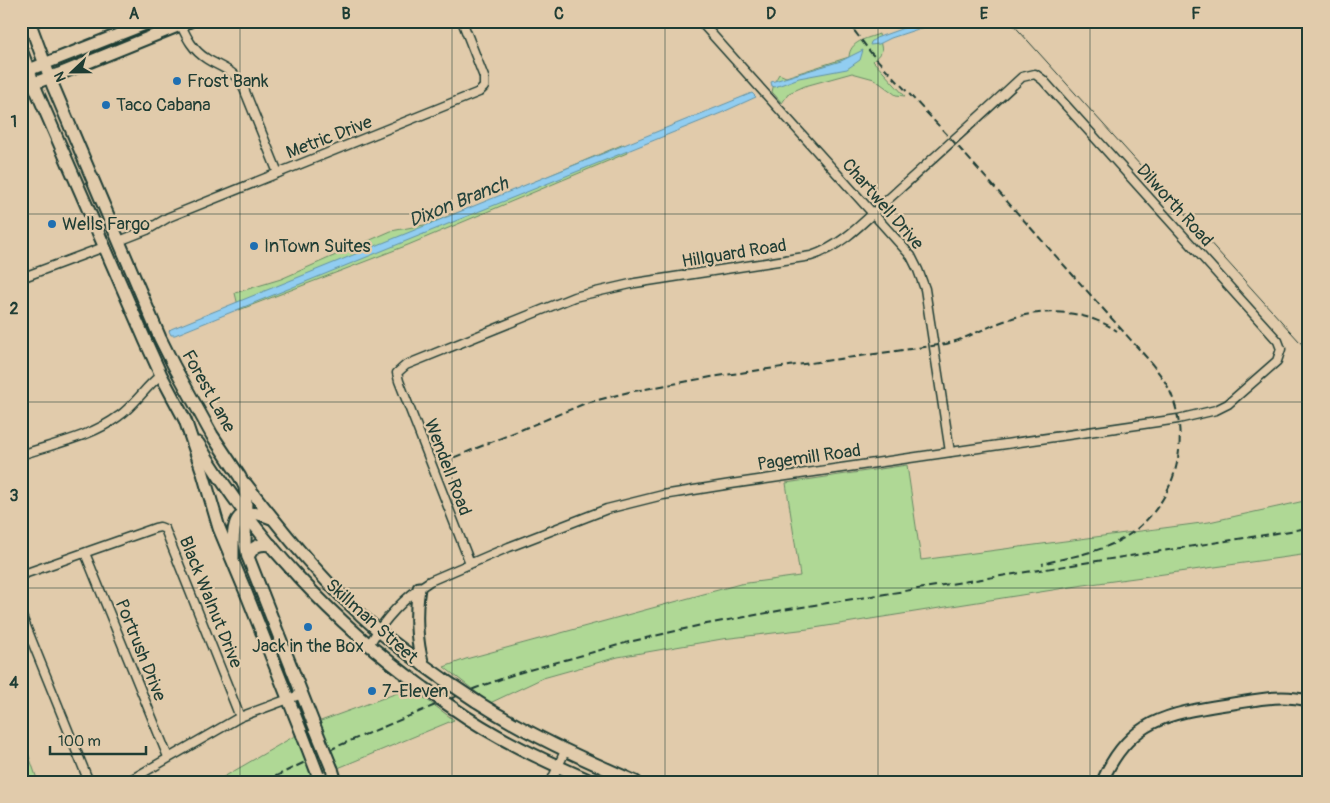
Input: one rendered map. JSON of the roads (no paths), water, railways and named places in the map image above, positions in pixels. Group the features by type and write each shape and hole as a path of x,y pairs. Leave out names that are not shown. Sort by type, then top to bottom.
{"main road":[{"name":"Forest Lane","path":"29,21 50,77 174,366 212,435 245,487 245,542 248,557 316,730 328,778"},
{"path":"25,71 153,21"},
{"path":"21,88 184,23"},
{"name":"Forest Lane","path":"21,50 25,71 34,83 161,375 185,420 219,528 303,736 328,778"},
{"path":"104,247 119,241"},
{"path":"161,375 174,366"},
{"name":"Skillman Street","path":"185,420 218,474 271,545 322,601 369,645 424,688 486,730 523,750 593,782"},
{"name":"Skillman Street","path":"240,477 310,562 378,630 443,679 496,714 565,751 636,782"},
{"path":"233,560 236,522 246,512 258,512 272,518"},
{"path":"248,557 251,549 256,546 262,544 271,545"},
{"path":"419,588 417,599 418,646 423,664"},
{"path":"245,590 256,599 263,618 272,620"},
{"path":"486,730 496,714"}],"street":[{"name":"Metric Drive","path":"119,241 147,230 169,217 479,92 484,87 484,77 462,21"},
{"name":"Chartwell Drive","path":"700,21 911,256 925,289 950,452"},
{"path":"184,23 188,41 200,54 237,76 278,173"},
{"name":"Hillguard Road","path":"399,381 397,373 406,365 574,297 636,283 811,256 825,252 836,245 1022,77 1035,74"},
{"name":"Dilworth Road","path":"1035,74 1043,80 1278,341 1281,349 1278,361"},
{"path":"21,278 104,247"},
{"name":"Pagemill Road","path":"369,645 378,630 401,604 430,581 584,517 624,504 731,484 1178,419 1216,410 1228,404 1278,361"},
{"path":"21,455 85,434 110,423 130,407 153,381 161,375"},
{"name":"Wendell Road","path":"399,381 470,563"},
{"name":"Black Walnut Drive","path":"21,575 155,528 165,529 240,717"},
{"name":"Portrush Drive","path":"86,553 168,757"},
{"path":"21,614 89,782"},
{"path":"127,782 240,717 302,694"},
{"path":"1102,782 1111,762 1125,743 1142,729 1160,719 1181,712 1277,697 1309,701"},
{"path":"551,782 565,751"}],"water":[{"path":"923,21 942,21 891,38 879,44 870,45 876,38"},
{"path":"863,50 860,60 847,69 799,78 775,87 772,86 771,82 841,61"},
{"path":"752,93 756,97 721,113 175,335 171,335 169,331 171,329"}],"tram line":[{"path":"1010,21 1309,352"}],"railway":[{"path":"847,21 871,53 953,141 1147,358 1169,389 1180,431 1179,452 1174,473 1166,493 1155,510 1140,526 1113,544 1042,564"},
{"path":"443,462 586,403 629,392 711,377 946,344 1007,320 1035,313 1049,312 1078,315 1105,324 1117,331"},
{"path":"264,782 338,746 476,688 515,674 629,642 701,625 789,609 1309,528"}],"place":[{"name":"Frost Bank","path":"177,81"},
{"name":"Taco Cabana","path":"106,105"},
{"name":"Wells Fargo","path":"52,224"},
{"name":"InTown Suites","path":"254,246"},
{"name":"Jack in the Box","path":"308,627"},
{"name":"7-Eleven","path":"372,691"}],"water label":[{"name":"Dixon Branch","path":"458,201"}]}
